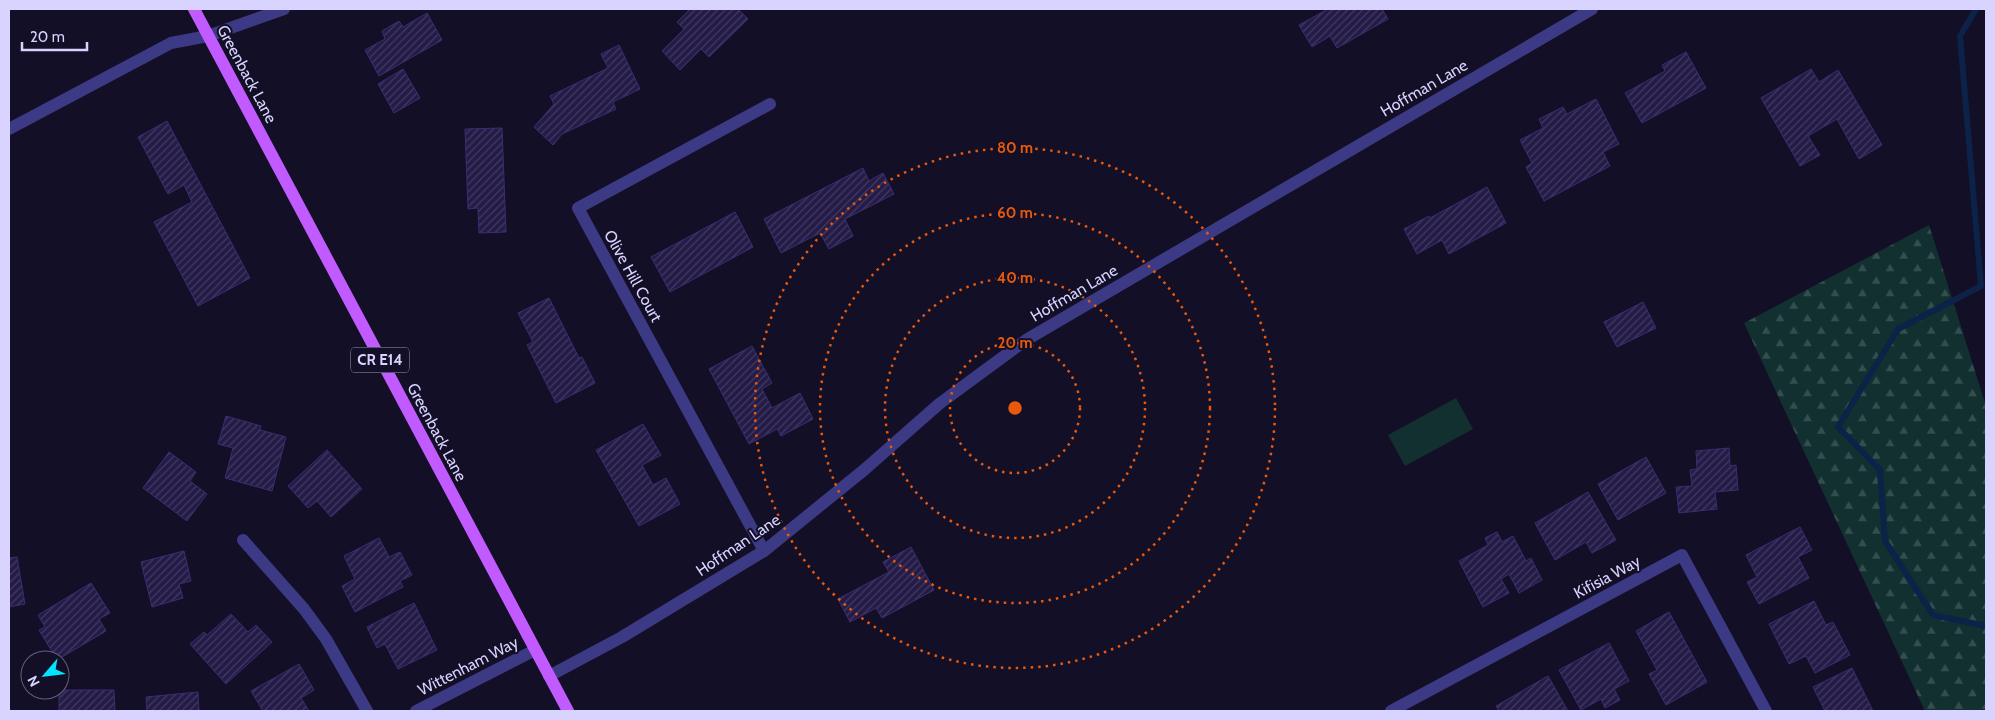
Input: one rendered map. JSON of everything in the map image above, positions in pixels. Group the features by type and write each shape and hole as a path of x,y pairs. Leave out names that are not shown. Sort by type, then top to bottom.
{"main road":[{"name":"Greenback Lane","path":"194,9 568,711"}],"street":[{"path":"9,129 171,43 208,36 284,9"},
{"name":"Hoffman Lane","path":"549,676 622,637 764,551 864,470 939,404 1026,340 1592,9"},
{"name":"Olive Hill Court","path":"764,551 578,208 770,104"},
{"path":"243,540 304,609 326,639 367,711"},
{"name":"Kifisia Way","path":"1390,711 1682,555 1766,711"},
{"name":"Wittenham Way","path":"416,711 535,650"}],"green space":[{"path":"1929,225 1986,406 1986,711 1925,711 1744,323"},
{"path":"1456,398 1473,429 1405,466 1388,435"}],"building":[{"path":"690,9 738,9 748,19 709,57 701,49 680,70 662,51 684,29 677,22"},
{"path":"1328,9 1382,9 1388,19 1337,48 1330,36 1312,47 1299,25"},
{"path":"427,13 442,40 379,76 365,50 385,39 382,31 399,21 403,27"},
{"path":"619,45 640,89 613,102 616,109 562,134 553,145 534,127 554,104 550,96 608,68 601,54"},
{"path":"1686,52 1706,88 1642,123 1625,93 1665,71 1662,65"},
{"path":"403,69 420,98 394,113 378,84"},
{"path":"1811,69 1819,82 1838,70 1882,145 1859,159 1837,119 1808,136 1820,155 1800,166 1761,98"},
{"path":"1596,99 1619,144 1603,152 1610,166 1544,201 1526,167 1532,163 1520,140 1543,128 1539,119 1563,107 1567,114"},
{"path":"167,121 250,278 198,306 154,222 192,202 184,185 168,194 138,137"},
{"path":"502,128 506,232 479,233 478,208 468,209 465,129"},
{"path":"863,168 869,181 883,173 894,194 845,219 853,236 829,249 820,233 781,253 764,219"},
{"path":"1487,187 1506,223 1449,254 1442,240 1417,254 1404,229 1429,216 1430,218"},
{"path":"735,212 753,247 670,292 651,257"},
{"path":"549,298 579,358 582,357 595,383 556,403 527,345 533,342 518,313"},
{"path":"1643,302 1656,328 1617,347 1604,322"},
{"path":"752,346 772,383 762,389 772,408 800,393 813,419 781,436 777,429 749,444 709,369"},
{"path":"226,416 261,426 260,430 286,437 272,491 225,478 233,448 218,444"},
{"path":"643,424 661,455 642,465 653,485 666,478 680,504 639,526 596,450"},
{"path":"1729,448 1730,466 1736,465 1738,490 1715,492 1717,509 1679,513 1676,487 1692,486 1690,470 1697,469 1696,451"},
{"path":"327,450 362,489 331,517 317,501 308,508 288,486"},
{"path":"169,452 196,472 190,481 207,494 187,521 143,488"},
{"path":"1646,457 1666,493 1618,520 1598,484"},
{"path":"1588,492 1616,540 1592,553 1586,542 1555,560 1535,523"},
{"path":"1800,527 1812,550 1798,557 1809,578 1759,604 1747,582 1757,577 1746,555"},
{"path":"1497,532 1502,542 1513,536 1526,561 1531,558 1542,580 1519,593 1509,574 1501,579 1509,593 1483,607 1459,561 1488,545 1485,538"},
{"path":"379,538 389,557 400,552 412,575 400,581 403,587 355,612 342,586 355,579 344,556"},
{"path":"911,547 934,590 882,618 876,608 850,622 838,599 889,572 883,562"},
{"path":"184,551 191,581 179,584 183,598 152,607 141,562"},
{"path":"17,557 25,604 9,607 9,558"},
{"path":"91,583 110,613 99,619 106,631 70,652 70,650 51,650 39,630 45,627 38,615"},
{"path":"1814,601 1826,625 1833,622 1850,655 1815,673 1806,656 1789,664 1769,624"},
{"path":"414,603 437,650 398,669 385,644 377,648 367,627"},
{"path":"1669,612 1707,682 1666,705 1649,674 1657,670 1636,631"},
{"path":"231,614 248,632 256,625 272,642 226,684 190,644 204,632 207,635"},
{"path":"1609,643 1629,681 1614,689 1620,700 1605,708 1601,699 1581,710 1559,670"},
{"path":"299,664 314,690 301,698 309,711 263,711 251,691"},
{"path":"1852,668 1873,711 1825,711 1813,687"},
{"path":"1548,676 1568,711 1499,711 1496,706"},
{"path":"70,690 114,690 115,711 59,710 59,700 70,700"},
{"path":"198,692 199,711 147,711 146,697"}],"waterway":[{"path":"1976,9 1960,36 1981,286 1898,329 1838,427 1880,470 1885,541 1933,615 1986,626"}]}
